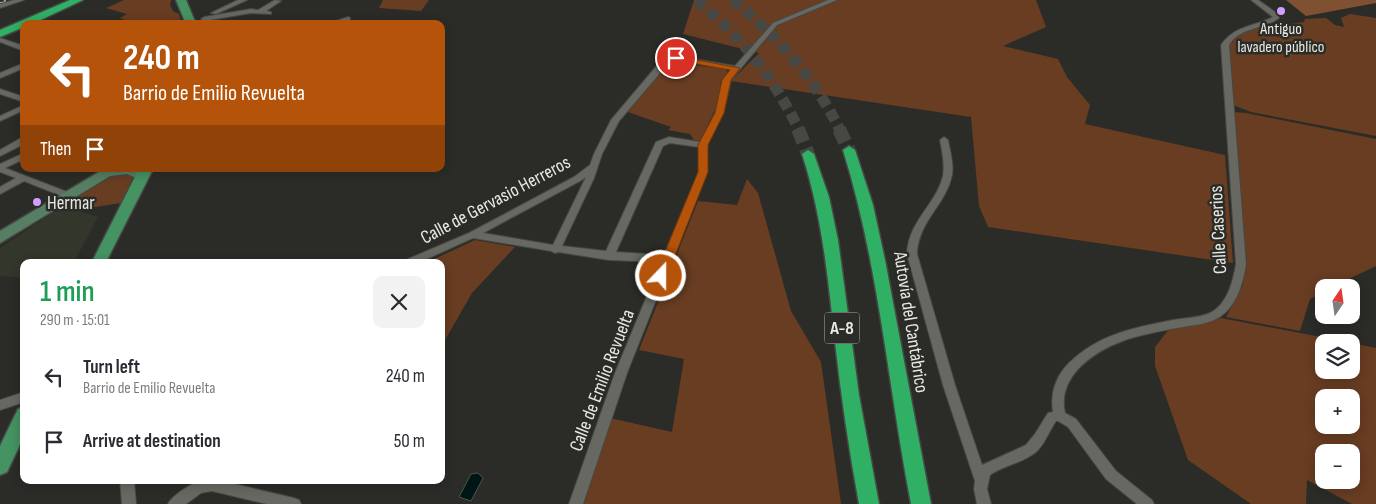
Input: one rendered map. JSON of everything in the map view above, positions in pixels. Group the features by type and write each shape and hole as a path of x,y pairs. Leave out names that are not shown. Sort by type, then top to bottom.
{"highway":[{"path":"32,20 78,0"},
{"path":"0,34 20,25"},
{"name":"Autovía del Cantábrico","path":"849,150 863,192 876,244 921,504"},
{"name":"A-8","path":"808,154 823,199 830,236 856,430 870,504"},
{"path":"904,410 930,504"}],"main road":[{"path":"181,0 190,20"},
{"path":"0,238 105,172"},
{"path":"100,259 143,172"},
{"path":"0,466 20,424"}],"street":[{"path":"0,6 21,0"},
{"path":"209,20 244,0"},
{"path":"609,256 659,144 669,140 703,145 719,113 727,80 775,24 834,0"},
{"name":"Calle Caserios","path":"1060,416 1057,395 1062,379 1074,364 1100,343 1122,334 1213,316 1221,312 1238,283 1240,264 1225,45 1228,38 1239,31 1276,18 1272,10 1254,0"},
{"path":"261,12 278,1"},
{"path":"213,20 251,11 269,13"},
{"path":"0,40 20,48"},
{"path":"555,250 590,178 605,139 624,107 664,64 671,60 682,58 736,68"},
{"path":"0,76 20,67"},
{"path":"0,92 20,99"},
{"path":"0,119 20,109"},
{"path":"944,140 948,168 945,182 914,236 912,250 949,385 980,478 984,504"},
{"path":"0,153 20,142"},
{"name":"Calle de Emilio Revuelta","path":"576,504 621,373 703,172 703,145"},
{"path":"0,168 20,158"},
{"name":"Calle de Gervasio Herreros","path":"419,259 472,235 577,179 594,167"},
{"path":"0,168 67,195"},
{"path":"0,191 23,178"},
{"path":"472,235 555,250 609,256 668,259"},
{"path":"0,405 20,398"},
{"path":"980,478 990,468 1030,448 1038,440 1052,417 1060,416 1072,423 1112,475 1147,504"},
{"path":"127,484 129,504"},
{"path":"175,504 200,484"},
{"path":"205,484 294,504"}],"shaded area":[{"path":"124,0 171,0 170,5 173,11 179,14 181,20 125,20 120,18 127,14 106,8"},
{"path":"383,0 429,0 421,11 379,8"},
{"path":"694,0 1036,0 1046,27 1003,46 1058,59 1067,77 1090,105 1085,124 1225,155 1233,263 988,227 979,206 971,117 731,81 759,53 683,34"},
{"path":"1286,0 1376,0 1376,3 1306,16"},
{"path":"1350,14 1376,18 1376,136 1251,112 1233,105 1227,45 1234,38 1242,33 1262,27 1304,22 1305,19 1326,18 1335,25 1344,27 1341,18"},
{"path":"682,61 681,63 725,69 728,72 721,81 718,103 700,141 694,140 690,134 668,130 671,127 625,111 670,62"},
{"path":"1233,112 1376,139 1376,266 1349,279 1315,279 1315,296 1310,299 1300,331 1226,317 1242,287 1247,264 1240,205"},
{"path":"124,172 134,178 121,203 95,207 69,198 102,178"},
{"path":"747,179 758,193 791,311 821,362 841,504 584,504 610,418 672,432 684,359 639,350 698,201 737,205"},
{"path":"63,206 98,217 76,259 20,259 20,278 0,276 0,248"},
{"path":"475,240 515,247 472,293 445,340 445,259 434,259"},
{"path":"1221,318 1315,336 1315,379 1360,379 1360,345 1376,348 1376,504 1352,504 1324,489 1360,489 1360,444 1315,444 1315,484 1307,480 1306,504 1251,504 1188,460 1155,366 1155,347 1169,329"},
{"path":"478,473 483,478 471,501 459,497 471,474"}],"tunnel":[{"path":"696,0 728,28 755,59 779,93 799,130"},
{"path":"732,0 765,28 794,59 819,93 840,130"},
{"path":"798,129 808,154"},
{"path":"839,129 849,150"}],"railway":[{"path":"0,1 4,0"}],"place":[{"name":"Antiguo lavadero público","path":"1281,11"},
{"name":"Hermar","path":"37,202"}],"route":[{"path":"661,276 703,172 703,145 719,113 727,80 736,68 676,58"}]}
